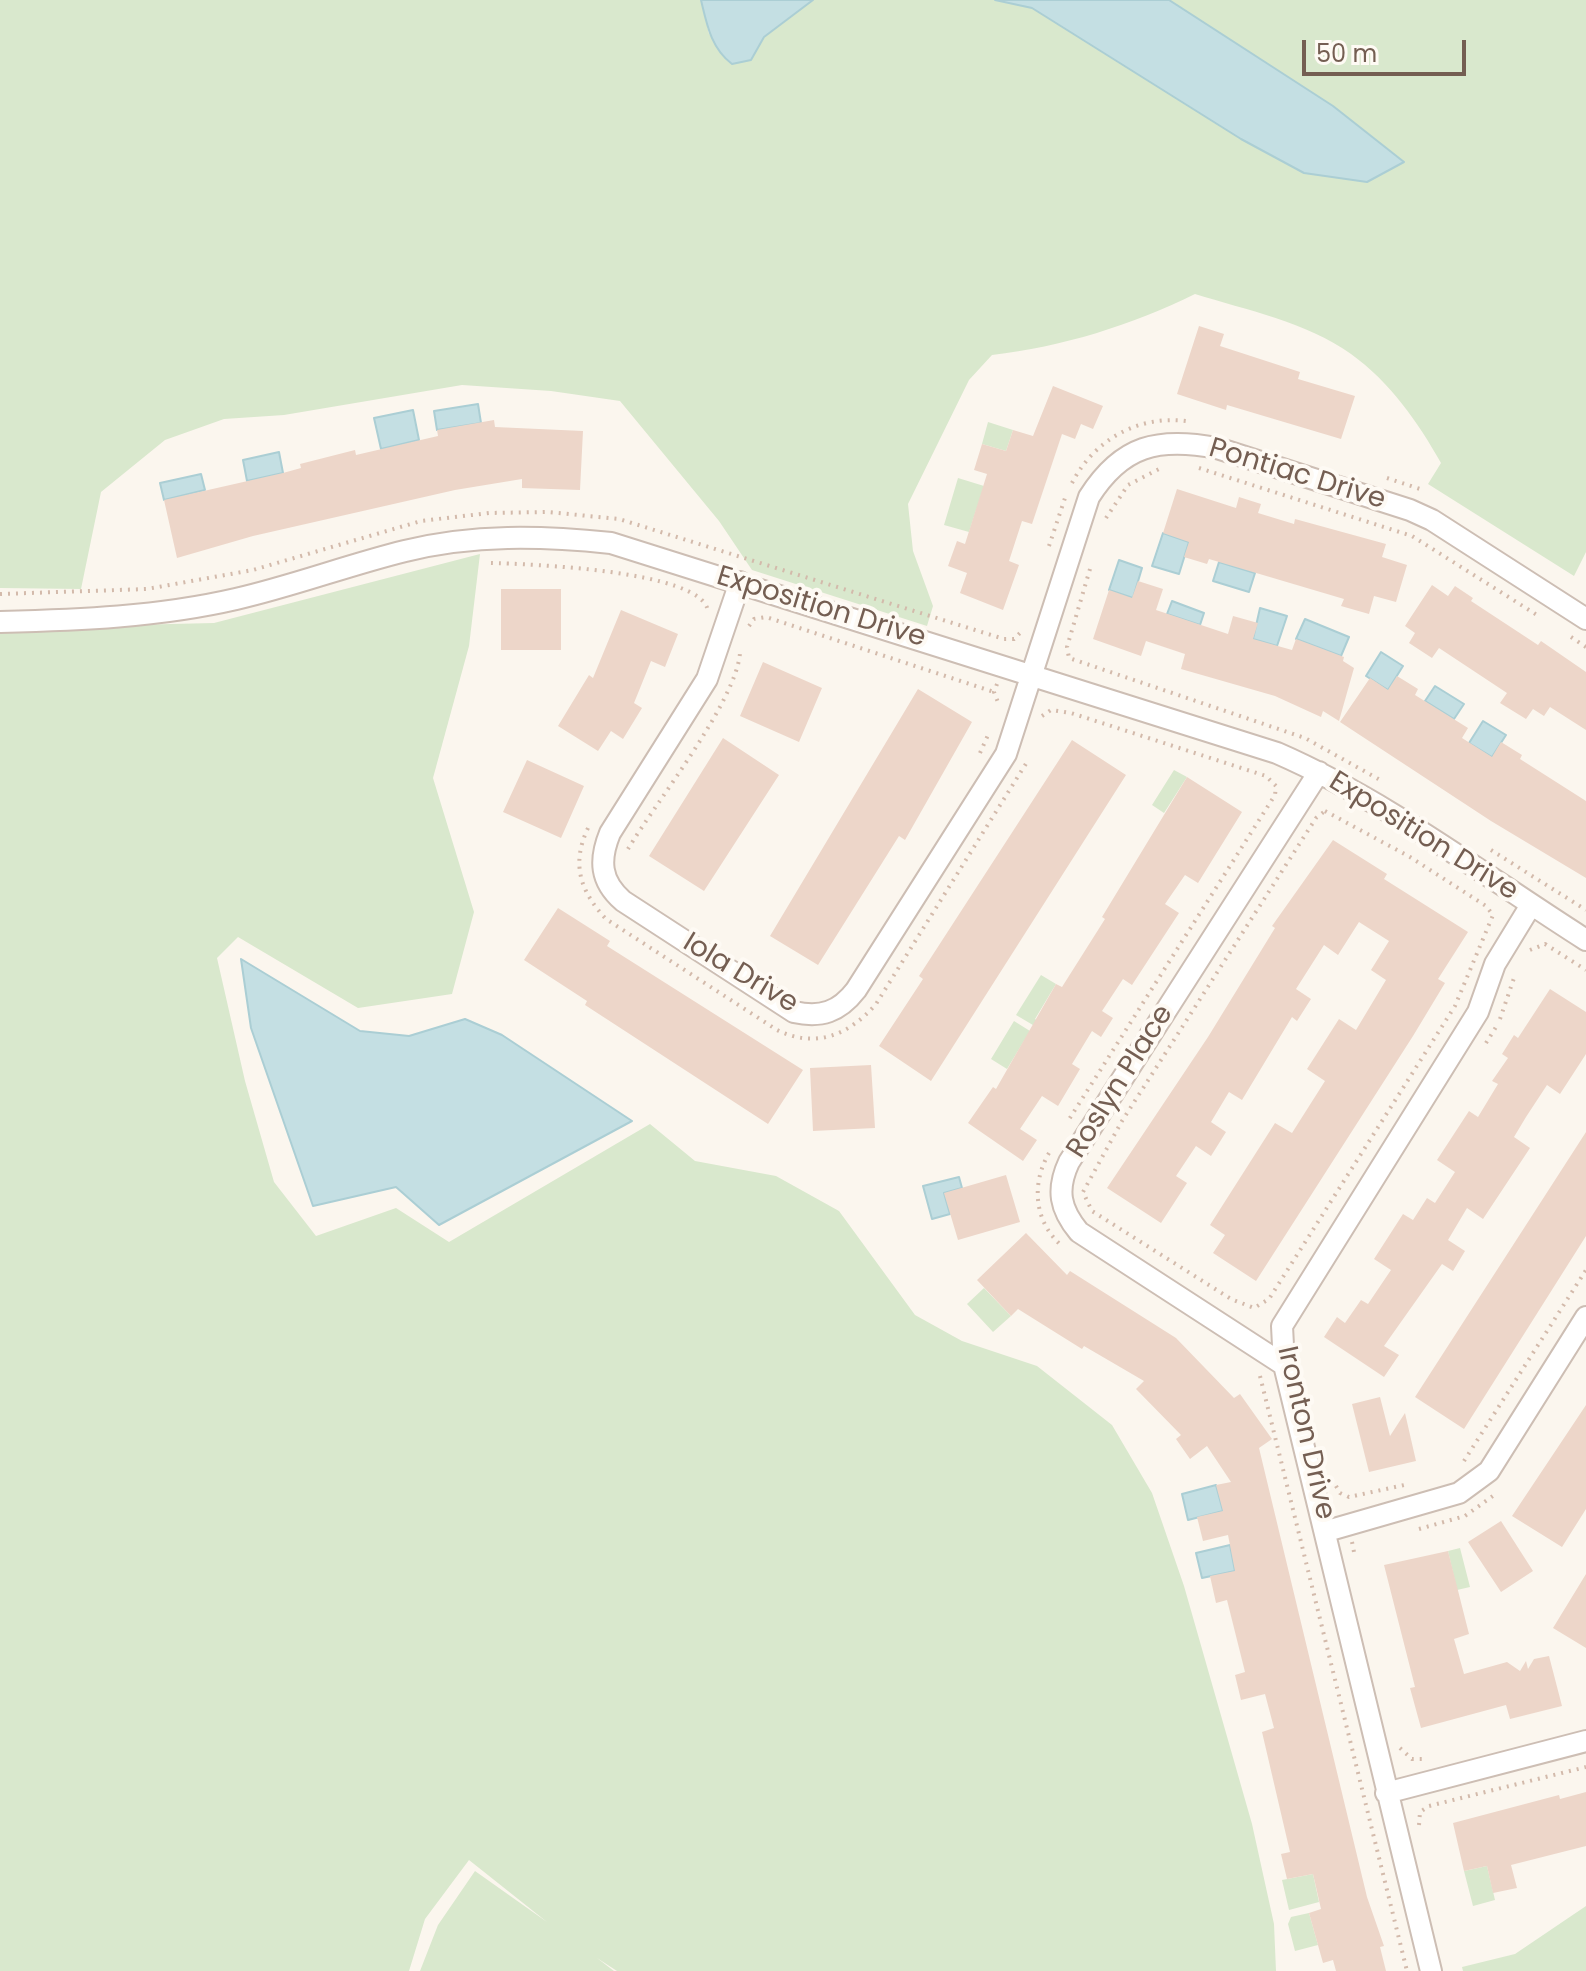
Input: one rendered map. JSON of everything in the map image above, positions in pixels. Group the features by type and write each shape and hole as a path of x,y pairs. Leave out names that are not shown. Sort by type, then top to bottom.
{"street":[{"name":"Pontiac Drive","path":"1032,674 1089,497 1117,463 1134,452 1159,443 1184,442 1217,448 1410,510 1432,520 1586,619"},
{"name":"Exposition Drive","path":"0,622 75,620 188,608 275,590 408,550 490,538 549,537 611,543 1244,741 1319,772 1586,940"},
{"name":"Iola Drive","path":"740,582 707,679 610,833 602,853 603,872 610,889 623,901 794,1012 813,1016 828,1013 845,1004 856,990 1006,754 1032,674"},
{"name":"Roslyn Place","path":"1284,1365 1079,1232 1068,1219 1060,1193 1061,1179 1069,1162 1319,772"},
{"name":"Ironton Drive","path":"1431,1971 1386,1793 1327,1531 1284,1365 1282,1326 1478,1012 1495,964 1531,905"},
{"path":"1327,1531 1459,1493 1489,1471 1586,1317"},
{"path":"1386,1793 1586,1741"}],"path":[{"path":"1046,556 1068,491 1092,452 1106,440 1139,425 1161,421 1196,423"},
{"path":"1104,526 1108,512 1128,485 1140,476 1168,467"},
{"path":"1187,467 1412,536 1539,616"},
{"path":"1375,474 1423,491"},
{"path":"0,594 147,589 253,570 421,521 489,513 548,512 619,519 1004,639 1019,636 1023,628"},
{"path":"491,563 549,564 610,570 691,593 704,601 708,614"},
{"path":"1091,567 1067,647 1069,658 1274,726"},
{"path":"745,633 754,619 766,617 986,688 998,697 999,707"},
{"path":"1560,630 1586,647"},
{"path":"625,857 724,697 739,664 742,642"},
{"path":"1037,722 1045,713 1062,711 1266,776 1288,789"},
{"path":"976,758 989,734"},
{"path":"589,824 579,851 579,876 589,899 606,919 777,1030 798,1038 825,1039 857,1024 876,1004 1029,757"},
{"path":"1061,1132 1275,795 1274,782"},
{"path":"1490,910 1492,922 1470,962 1455,1006 1263,1304 1254,1308 1231,1299 1086,1206 1083,1198 1085,1185 1122,1121 1320,814 1329,811 1348,821 1504,918"},
{"path":"1523,960 1533,947 1543,944 1586,970"},
{"path":"1480,1051 1507,1005 1517,972"},
{"path":"1054,1144 1041,1170 1037,1200 1049,1233 1070,1252"},
{"path":"1460,1466 1586,1270"},
{"path":"1256,1371 1267,1396 1407,1971"},
{"path":"1335,1481 1344,1507"},
{"path":"1340,1493 1349,1497 1409,1484"},
{"path":"1406,1532 1465,1516 1491,1499 1503,1485"},
{"path":"1354,1561 1355,1550 1361,1543"},
{"path":"1397,1737 1402,1752 1412,1759 1438,1756"},
{"path":"1421,1835 1418,1817 1429,1806 1586,1767"}],"green space":[{"path":"0,0 701,0 709,34 751,60 764,37 813,0 995,0 1032,8 1241,139 1304,173 1183,9 1169,0 1586,0 1586,552 1574,576 1428,484 1441,463 1391,390 1351,354 1296,325 1195,294 1096,333 992,355 969,380 908,504 913,551 933,606 927,626 752,570 719,521 620,401 551,391 462,385 284,415 224,419 165,440 101,492 81,589 0,588"},
{"path":"988,422 1013,430 1006,451 982,444"},
{"path":"958,478 984,486 969,532 944,525"},
{"path":"480,554 469,646 433,778 474,912 452,994 358,1008 238,937 217,958 245,1081 274,1182 316,1236 396,1208 449,1242 650,1124 695,1161 776,1176 839,1211 915,1315 962,1341 1037,1366 1112,1425 1152,1493 1184,1586 1252,1824 1274,1924 1276,1971 617,1971 597,1958 614,1971 420,1971 438,1925 475,1871 547,1922 469,1860 425,1919 409,1971 0,1971 0,628 214,623"},
{"path":"1174,770 1187,777 1164,813 1152,805"},
{"path":"1041,975 1056,984 1035,1019 1041,1023 1038,1028 1016,1015"},
{"path":"1014,1021 1030,1031 1007,1069 991,1059"},
{"path":"984,1288 1011,1316 993,1332 967,1304"},
{"path":"1460,1548 1470,1587 1457,1590 1448,1551"},
{"path":"1487,1866 1495,1900 1473,1906 1464,1871"},
{"path":"1313,1874 1319,1902 1289,1910 1282,1880"},
{"path":"1586,1906 1586,1971 1463,1971 1462,1967 1515,1954"},
{"path":"1309,1913 1318,1945 1295,1951 1288,1924 1291,1917"}],"water":[{"path":"701,0 813,0 764,37 751,60 732,64 715,43"},
{"path":"995,0 1169,0 1333,106 1404,162 1367,182 1304,173 1241,139 1032,8"},
{"path":"478,404 481,423 437,430 434,411"},
{"path":"413,410 419,440 381,449 374,418"},
{"path":"279,452 283,473 247,481 243,460"},
{"path":"201,474 205,490 164,500 160,483"},
{"path":"1163,533 1189,542 1179,574 1152,566"},
{"path":"1119,560 1142,568 1133,598 1109,590"},
{"path":"1219,562 1255,573 1249,592 1213,581"},
{"path":"1172,601 1204,613 1200,625 1167,614"},
{"path":"1260,608 1287,616 1277,646 1253,639"},
{"path":"1305,619 1349,637 1341,656 1296,639"},
{"path":"1381,652 1403,666 1388,690 1366,676"},
{"path":"1435,686 1464,704 1454,719 1425,701"},
{"path":"1483,721 1506,735 1492,757 1469,743"},
{"path":"241,959 360,1031 409,1036 465,1019 502,1035 632,1121 439,1225 396,1187 313,1206 251,1028"},
{"path":"959,1177 962,1188 944,1193 950,1214 932,1219 923,1186"},
{"path":"1216,1485 1223,1511 1188,1520 1182,1494"},
{"path":"1230,1545 1235,1571 1202,1578 1196,1553"}],"building":[{"path":"1199,326 1224,334 1220,346 1300,372 1298,379 1355,396 1341,439 1227,405 1226,410 1177,394"},
{"path":"1053,386 1103,406 1093,429 1081,424 1075,439 1062,434 1032,524 1022,521 1009,561 1019,565 1003,610 960,593 967,573 948,566 957,541 965,544 987,474 974,470 982,444 1006,451 1013,430 1033,436"},
{"path":"494,420 495,427 583,431 580,490 522,488 522,479 455,490 253,536 177,558 164,500 283,473 301,468 300,464 355,450 356,455 438,436 437,430"},
{"path":"1177,489 1236,508 1239,497 1261,504 1258,513 1294,524 1295,519 1386,544 1382,557 1407,565 1396,602 1374,596 1369,614 1341,606 1344,599 1209,559 1207,564 1184,557 1189,542 1163,533"},
{"path":"1138,581 1163,589 1156,610 1228,634 1233,616 1258,623 1253,639 1292,650 1296,639 1344,657 1343,661 1354,668 1339,721 1323,711 1321,717 1275,696 1181,669 1185,654 1146,641 1141,656 1093,639 1109,590 1132,598"},
{"path":"1432,585 1448,596 1455,586 1473,598 1471,601 1538,645 1541,641 1586,672 1586,730 1550,707 1544,716 1533,709 1526,719 1500,703 1507,693 1439,648 1432,658 1409,643 1415,633 1405,626"},
{"path":"501,589 561,589 561,650 501,650"},
{"path":"621,610 678,634 665,667 651,661 634,703 642,708 623,739 611,731 598,751 558,726 589,675 593,678"},
{"path":"763,662 822,688 799,742 740,716"},
{"path":"1397,676 1418,689 1415,695 1468,728 1462,738 1492,757 1501,742 1522,755 1520,759 1586,801 1586,878 1491,821 1340,722 1370,678 1388,690"},
{"path":"918,689 972,722 905,840 899,836 818,965 770,936"},
{"path":"723,738 779,775 704,891 649,856"},
{"path":"1072,740 1126,775 931,1081 879,1046 923,979 919,976"},
{"path":"527,760 584,786 561,838 503,812"},
{"path":"1187,777 1242,812 1198,883 1185,875 1165,904 1179,913 1132,985 1123,979 1102,1011 1113,1018 1101,1037 1092,1031 1072,1064 1080,1069 1058,1106 1042,1096 1020,1129 1037,1140 1023,1161 968,1123 993,1087 996,1089 1056,984 1062,987"},
{"path":"1333,840 1387,874 1384,879 1468,932 1438,979 1445,983 1413,1036 1256,1281 1213,1253 1225,1235 1210,1225 1275,1123 1292,1133 1325,1081 1307,1069 1339,1019 1356,1030 1386,980 1371,970 1389,941 1359,922 1338,955 1324,945 1296,989 1311,999 1297,1021 1292,1017 1242,1100 1229,1092 1211,1122 1226,1132 1211,1156 1196,1146 1176,1176 1187,1183 1161,1223 1107,1188 1208,1037 1275,928 1272,926"},
{"path":"558,908 610,941 607,946 803,1070 768,1124 585,1005 587,1001 524,960"},
{"path":"1550,989 1586,1012 1586,1054 1560,1094 1547,1085 1526,1117 1514,1137 1530,1148 1483,1219 1467,1208 1448,1240 1465,1251 1453,1271 1442,1264 1384,1346 1399,1355 1384,1377 1324,1337 1337,1317 1345,1323 1361,1300 1368,1304 1391,1270 1374,1259 1403,1214 1413,1220 1427,1198 1435,1203 1455,1172 1437,1160 1469,1111 1478,1117 1498,1084 1492,1081 1508,1058 1502,1054 1514,1035 1518,1038"},
{"path":"871,1065 875,1128 813,1131 810,1068"},
{"path":"1586,1132 1586,1236 1464,1429 1415,1397"},
{"path":"1006,1175 1020,1222 958,1240 944,1193"},
{"path":"1026,1233 1067,1275 1070,1271 1176,1338 1234,1398 1240,1394 1272,1439 1259,1448 1367,1897 1384,1946 1380,1947 1386,1971 1336,1971 1333,1960 1323,1963 1309,1913 1321,1909 1313,1874 1287,1879 1281,1854 1290,1852 1262,1732 1274,1728 1265,1694 1241,1700 1235,1675 1245,1672 1227,1600 1216,1603 1210,1576 1235,1571 1228,1535 1203,1541 1197,1517 1223,1511 1216,1485 1231,1482 1207,1446 1190,1459 1176,1439 1181,1435 1136,1389 1144,1381 1084,1346 1082,1349 1018,1309 1011,1316 977,1280"},
{"path":"1380,1397 1390,1436 1405,1413 1416,1461 1369,1472 1352,1404"},
{"path":"1586,1405 1586,1509 1562,1547 1512,1516"},
{"path":"1501,1521 1533,1571 1501,1592 1468,1542"},
{"path":"1448,1551 1469,1634 1454,1639 1464,1674 1507,1662 1520,1671 1526,1661 1528,1669 1534,1659 1549,1656 1562,1706 1510,1719 1506,1705 1421,1728 1410,1688 1415,1687 1384,1565"},
{"path":"1586,1574 1586,1648 1553,1628"},
{"path":"1586,1792 1586,1846 1511,1865 1517,1888 1493,1893 1487,1866 1464,1871 1453,1823 1559,1795 1560,1799"}]}
